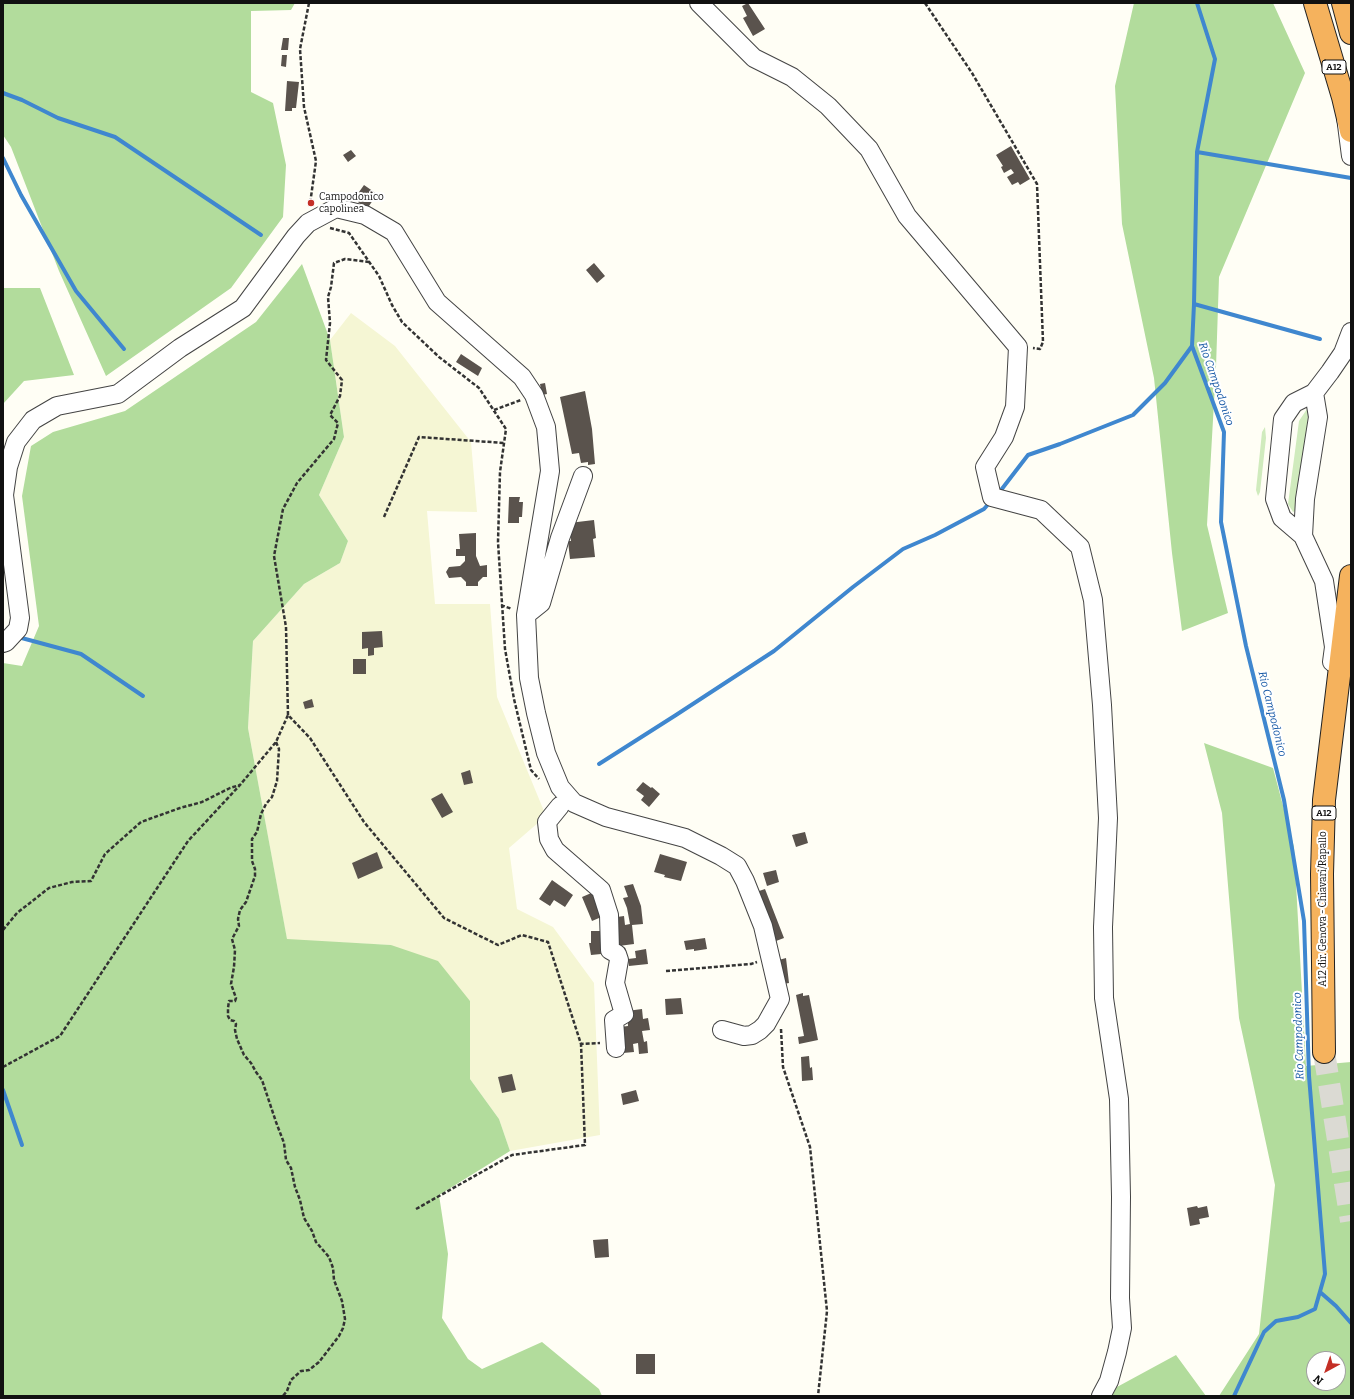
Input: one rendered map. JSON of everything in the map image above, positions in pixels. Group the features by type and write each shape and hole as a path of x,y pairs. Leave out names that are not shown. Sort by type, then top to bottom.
{"highway":[{"name":"A12","path":"1315,3 1343,97 1351,131"},
{"path":"1343,3 1351,34"},
{"name":"A12 dir. Genova - Chiavari/Rapallo","path":"1324,1052 1322,874 1324,800 1351,576"}],"street":[{"path":"700,3 754,58 792,77 828,106 869,149 906,216 1018,347 1015,407 1004,437 985,467 992,497 1041,510 1080,547 1093,600 1102,705 1108,818 1103,927 1104,998 1119,1099 1121,1197 1120,1298 1122,1328 1109,1381 1101,1396"},
{"path":"1343,97 1351,156"},
{"path":"3,643 6,642 18,629 20,618 4,495 8,467 16,442 33,420 57,406 118,394 180,348 243,308 308,222 336,208 365,214 394,232 437,302 522,377 534,395 546,427 550,470 526,615 529,678 546,753 560,787 574,803 594,812 685,838 721,856 737,866 745,881 763,926 780,999 766,1024 752,1035 744,1036 722,1030"},
{"path":"1324,800 1320,753 1334,646 1324,581 1303,536 1282,518 1275,499 1283,420 1294,403 1314,393 1343,352 1351,332"},
{"path":"1303,536 1305,498 1318,417 1314,393"},
{"path":"526,615 542,603 560,538 583,476"},
{"path":"560,806 547,822 548,839 555,850 601,890 609,915 610,950 617,954 619,960 615,983 624,1014 614,1020 616,1048"}],"path":[{"path":"310,3 300,49 304,108 316,161 308,222 348,233 379,276 392,305 402,322 439,357 479,388 506,428 500,472 498,542 501,605"},
{"path":"924,3 972,73 1037,184 1043,342 1040,349 1018,347"},
{"path":"3,1067 60,1036 188,841 240,785 276,742 288,715 286,627 274,556 283,510 296,483 334,439 338,423 330,415 340,396 342,380 326,360 330,323 328,297 331,287 334,263 345,259 369,262"},
{"path":"494,410 534,395"},
{"path":"384,517 419,437 504,443"},
{"path":"288,715 310,738 364,822 444,918 498,945 522,935 548,942 581,1044 585,1145 512,1155 416,1209"},
{"path":"276,742 279,749 277,781 272,797 266,804 261,814 257,832 252,839 252,861 255,869 255,876 246,902 240,910 238,919 239,926 232,939 235,950 231,984 236,998 235,1001 229,1002 228,1016 230,1020 234,1021 236,1024 236,1039 244,1055 262,1080 284,1143 286,1160 291,1168 304,1218 312,1231 316,1242 329,1257 333,1268 334,1280 342,1301 344,1319 343,1328 339,1336 318,1362 309,1370 301,1371 291,1380 287,1391 283,1396"},
{"path":"3,930 17,913 49,888 72,882 91,881 105,854 141,822 202,802 230,788 240,785"},
{"path":"666,971 751,964 770,958"},
{"path":"780,999 783,1067 810,1147 827,1311 818,1396"},
{"path":"581,1044 599,1043 616,1048"}],"green space":[{"path":"3,3 295,3 291,10 251,11 251,92 273,103 286,165 283,217 231,288 106,376 59,271 11,147 3,135"},
{"path":"1134,3 1273,3 1305,73 1219,277 1216,367 1207,525 1228,613 1182,631 1172,553 1154,378 1122,224 1115,86"},
{"path":"302,264 330,340 344,437 319,495 348,541 340,563 304,584 253,641 248,728 287,939 391,945 438,961 470,1001 470,1079 499,1119 510,1151 439,1195 448,1254 442,1318 468,1359 482,1369 542,1342 599,1389 602,1396 3,1396 3,663 22,666 39,626 22,496 31,446 53,432 125,411 256,322"},
{"path":"3,288 40,288 74,375 24,381 3,404"},
{"path":"351,313 395,346 471,442 477,512 427,511 435,604 490,604 497,697 546,816 509,848 517,909 553,927 594,983 600,1135 510,1151 499,1119 470,1079 470,1001 391,945 287,940 248,728 253,641 304,584 340,563 348,541 319,495 344,437 330,340"},
{"path":"1307,409 1308,417 1299,506 1297,510 1293,512 1288,504 1299,421"},
{"path":"1265,427 1266,438 1260,492 1258,496 1256,490 1262,432"},
{"path":"1204,743 1273,768 1294,847 1306,1066 1351,1062 1351,1396 1219,1396 1259,1334 1275,1185 1239,1018 1222,813"},
{"path":"1176,1355 1206,1396 1112,1396 1117,1387"}],"building":[{"path":"748,3 765,29 753,36 743,18 747,16 742,6"},
{"path":"283,38 289,38 288,50 281,50"},
{"path":"282,55 287,55 286,67 281,66"},
{"path":"287,81 299,82 296,108 292,108 292,111 285,111"},
{"path":"1011,146 1030,179 1020,185 1018,182 1012,185 1007,177 1014,173 1011,169 1004,173 1001,167 1003,166 996,155"},
{"path":"351,150 356,156 348,162 343,155"},
{"path":"364,185 377,194 367,209 354,199"},
{"path":"594,263 605,276 597,283 586,270"},
{"path":"461,354 482,368 478,376 456,362"},
{"path":"545,383 547,394 542,395 540,384"},
{"path":"585,391 592,429 595,464 588,465 588,462 581,463 579,453 572,454 560,397"},
{"path":"509,497 520,497 519,502 523,502 522,517 519,517 519,523 508,523"},
{"path":"594,520 596,538 593,539 595,557 570,559 568,541 571,541 569,523"},
{"path":"476,533 476,556 480,566 487,565 487,577 483,577 478,582 478,586 466,586 466,582 461,577 449,578 446,572 449,567 460,566 465,561 465,556 456,556 456,549 460,549 459,534"},
{"path":"382,631 383,647 374,648 374,655 368,656 368,648 362,649 362,632"},
{"path":"353,659 366,659 366,674 353,674"},
{"path":"312,699 314,707 305,709 303,702"},
{"path":"470,770 473,783 464,785 461,773"},
{"path":"643,782 660,794 649,807 641,800 644,796 636,790"},
{"path":"442,793 453,812 442,818 431,799"},
{"path":"805,832 808,843 796,847 792,835"},
{"path":"377,852 383,868 358,879 352,863"},
{"path":"660,854 687,862 681,881 664,877 665,875 654,872"},
{"path":"776,870 779,882 767,886 763,873"},
{"path":"552,880 573,895 565,907 554,900 550,906 539,899"},
{"path":"633,884 641,906 643,924 632,925 634,944 611,947 617,917 624,916 625,925 630,924 627,908 623,898 628,897 624,886"},
{"path":"765,889 784,938 776,941 753,893"},
{"path":"596,891 606,915 592,921 582,897"},
{"path":"591,931 606,931 606,943 600,943 601,954 591,955 589,943 591,943"},
{"path":"705,938 707,949 694,951 694,949 686,950 684,941"},
{"path":"646,949 648,964 629,966 628,959 636,958 635,951"},
{"path":"786,958 789,983 777,985 775,961"},
{"path":"803,993 803,996 809,995 818,1040 799,1044 798,1037 804,1036 796,995"},
{"path":"681,998 683,1014 666,1015 665,999"},
{"path":"642,1009 643,1019 648,1018 650,1030 642,1031 644,1042 647,1041 648,1053 639,1054 638,1043 633,1044 634,1052 623,1053 620,1027 628,1026 627,1011"},
{"path":"809,1056 813,1080 802,1081 801,1057"},
{"path":"512,1074 516,1090 502,1093 498,1077"},
{"path":"636,1090 639,1101 623,1105 621,1094"},
{"path":"1197,1206 1198,1208 1207,1206 1209,1217 1199,1219 1200,1224 1190,1226 1187,1208"},
{"path":"608,1239 609,1257 595,1258 593,1240"},
{"path":"636,1354 655,1354 655,1374 636,1374"}],"waterway":[{"name":"Rio Campodonico","path":"1197,3 1215,59 1197,152 1192,346 1224,432 1221,522 1246,646 1284,800 1304,921 1309,1076 1325,1274 1315,1309 1298,1317 1276,1321 1264,1332 1234,1396"},
{"path":"3,93 22,100 58,118 115,137 261,235"},
{"path":"1197,152 1351,178"},
{"path":"3,158 21,195 76,291 124,349"},
{"path":"1194,304 1320,339"},
{"path":"998,494 1028,455 1133,415 1165,383 1192,346"},
{"path":"599,764 774,651 853,587 903,549 935,535 984,509 991,501"},
{"path":"18,637 81,654 143,696"},
{"path":"3,1090 22,1145"},
{"path":"1320,1292 1336,1306 1351,1323"}],"tunnel":[{"path":"1324,1052 1351,1221"}],"place":[{"name":"Campodonico capolinea","path":"311,203"}]}
